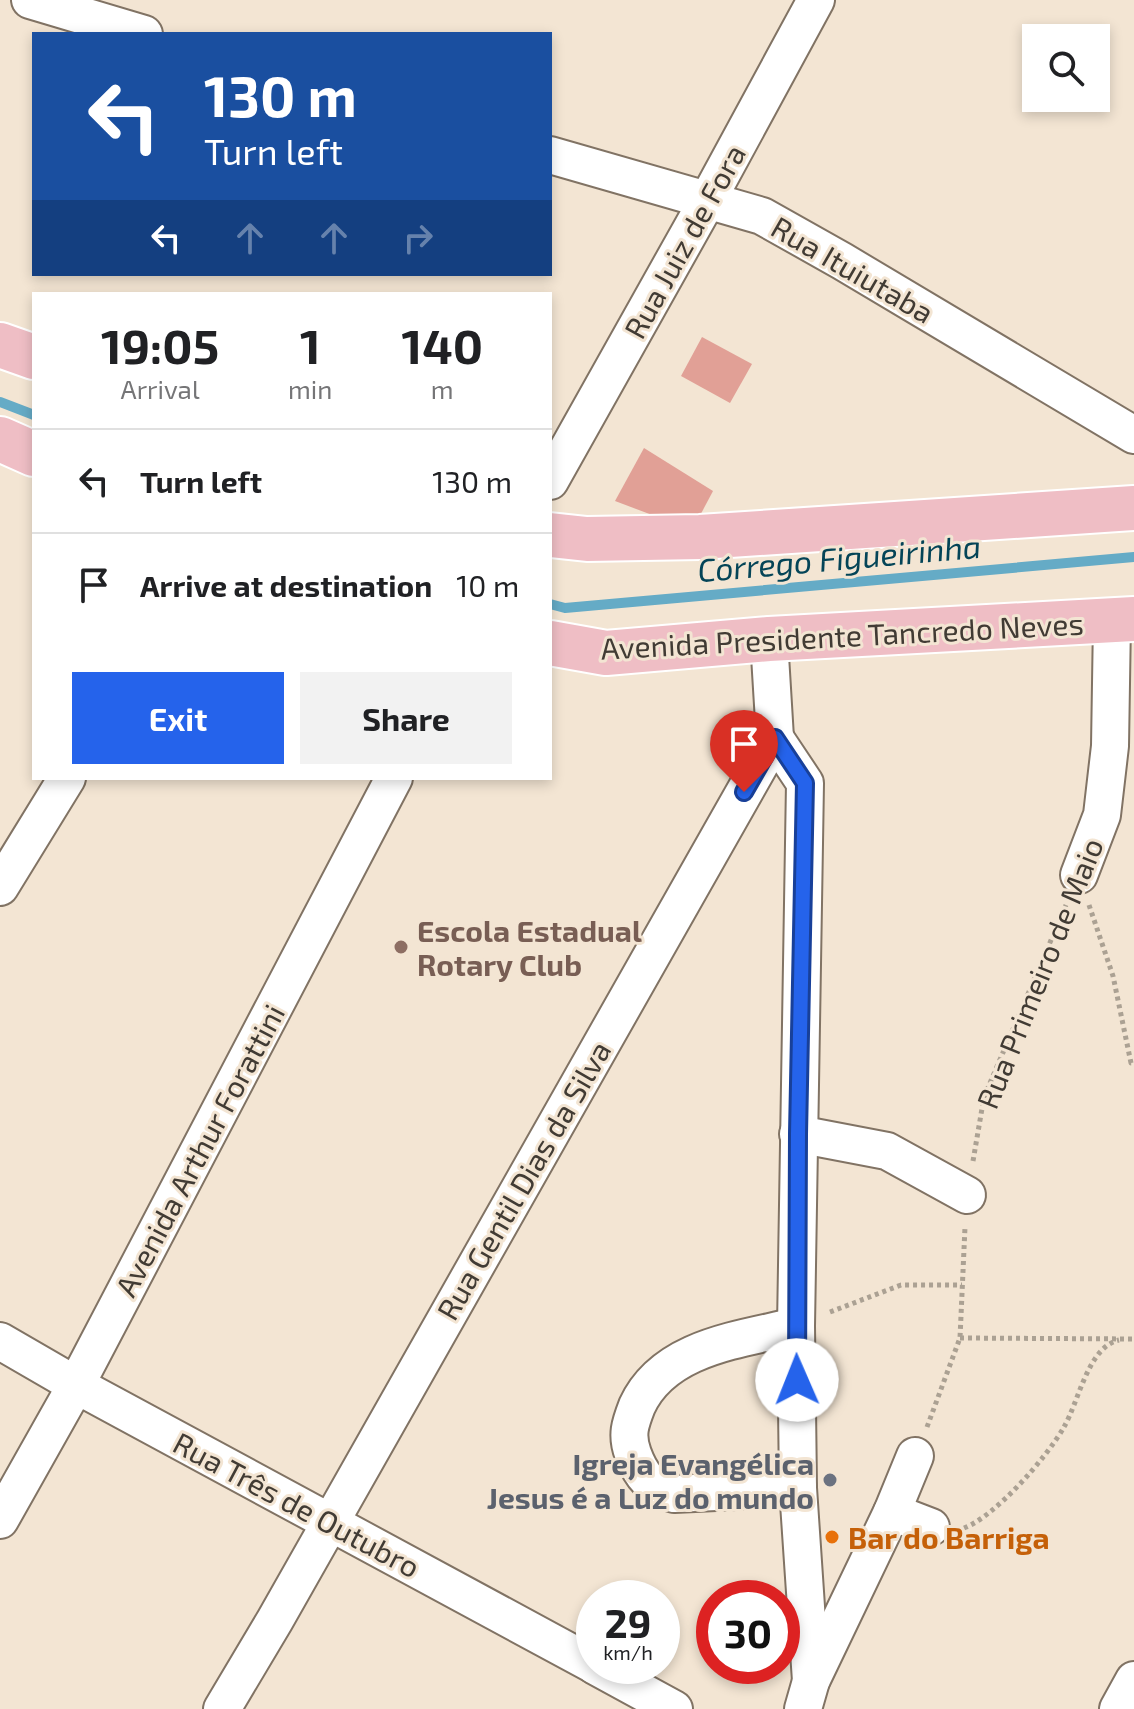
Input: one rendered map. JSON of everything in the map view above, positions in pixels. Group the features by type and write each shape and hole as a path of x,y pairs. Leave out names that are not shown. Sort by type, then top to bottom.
{"main road":[{"path":"0,345 32,356"},
{"path":"0,439 32,453"},
{"path":"552,535 587,539 700,537 1134,508"},
{"name":"Avenida Presidente Tancredo Neves","path":"552,643 606,653 769,639 1123,620"}],"street":[{"path":"30,0 137,32"},
{"name":"Rua Juiz de Fora","path":"552,477 816,0"},
{"name":"Rua Ituiutaba","path":"552,156 762,216 1134,435"},
{"name":"Rua Primeiro de Maio","path":"1079,875 1102,815 1123,620"},
{"path":"769,639 775,738 805,783 796,1326 798,1488 807,1695"},
{"name":"Rua Gentil Dias da Silva","path":"222,1709 775,738"},
{"path":"0,887 66,780"},
{"name":"Avenida Arthur Forattini","path":"0,1520 76,1385 393,780"},
{"path":"798,1134 887,1151 967,1195"},
{"path":"796,1326 702,1351 669,1366 642,1395 629,1425 629,1440 640,1470 659,1490 674,1494 798,1488"},
{"name":"Rua Três de Outubro","path":"0,1341 576,1656"},
{"path":"807,1695 915,1456"},
{"path":"892,1512 931,1527"},
{"path":"1118,1709 1134,1680"},
{"name":"Rua Três de Outubro","path":"628,1684 674,1709"}],"path":[{"name":"Rua Primeiro de Maio","path":"932,1415 960,1338 967,1195 984,1097 1079,875"},
{"path":"1095,921 1113,976 1131,1063 1134,1063"},
{"path":"796,1326 901,1285 962,1285"},
{"path":"960,1338 1134,1339"},
{"path":"931,1527 953,1530 971,1525 988,1515 1009,1495 1064,1428 1098,1351 1119,1340"}],"building":[{"path":"702,337 752,364 730,403 681,376"},
{"path":"644,448 713,491 695,525 676,524 615,501"}],"waterway":[{"name":"Córrego Figueirinha","path":"0,402 32,414"},
{"name":"Córrego Figueirinha","path":"552,605 565,608 1134,557"}],"place":[{"name":"Escola Estadual Rotary Club","path":"401,947"},
{"name":"Igreja Evangélica Jesus é a Luz do mundo","path":"830,1480"},
{"name":"Bar do Barriga","path":"832,1537"}],"route":[{"path":"744,792 775,738 805,783 797,1380"}]}
